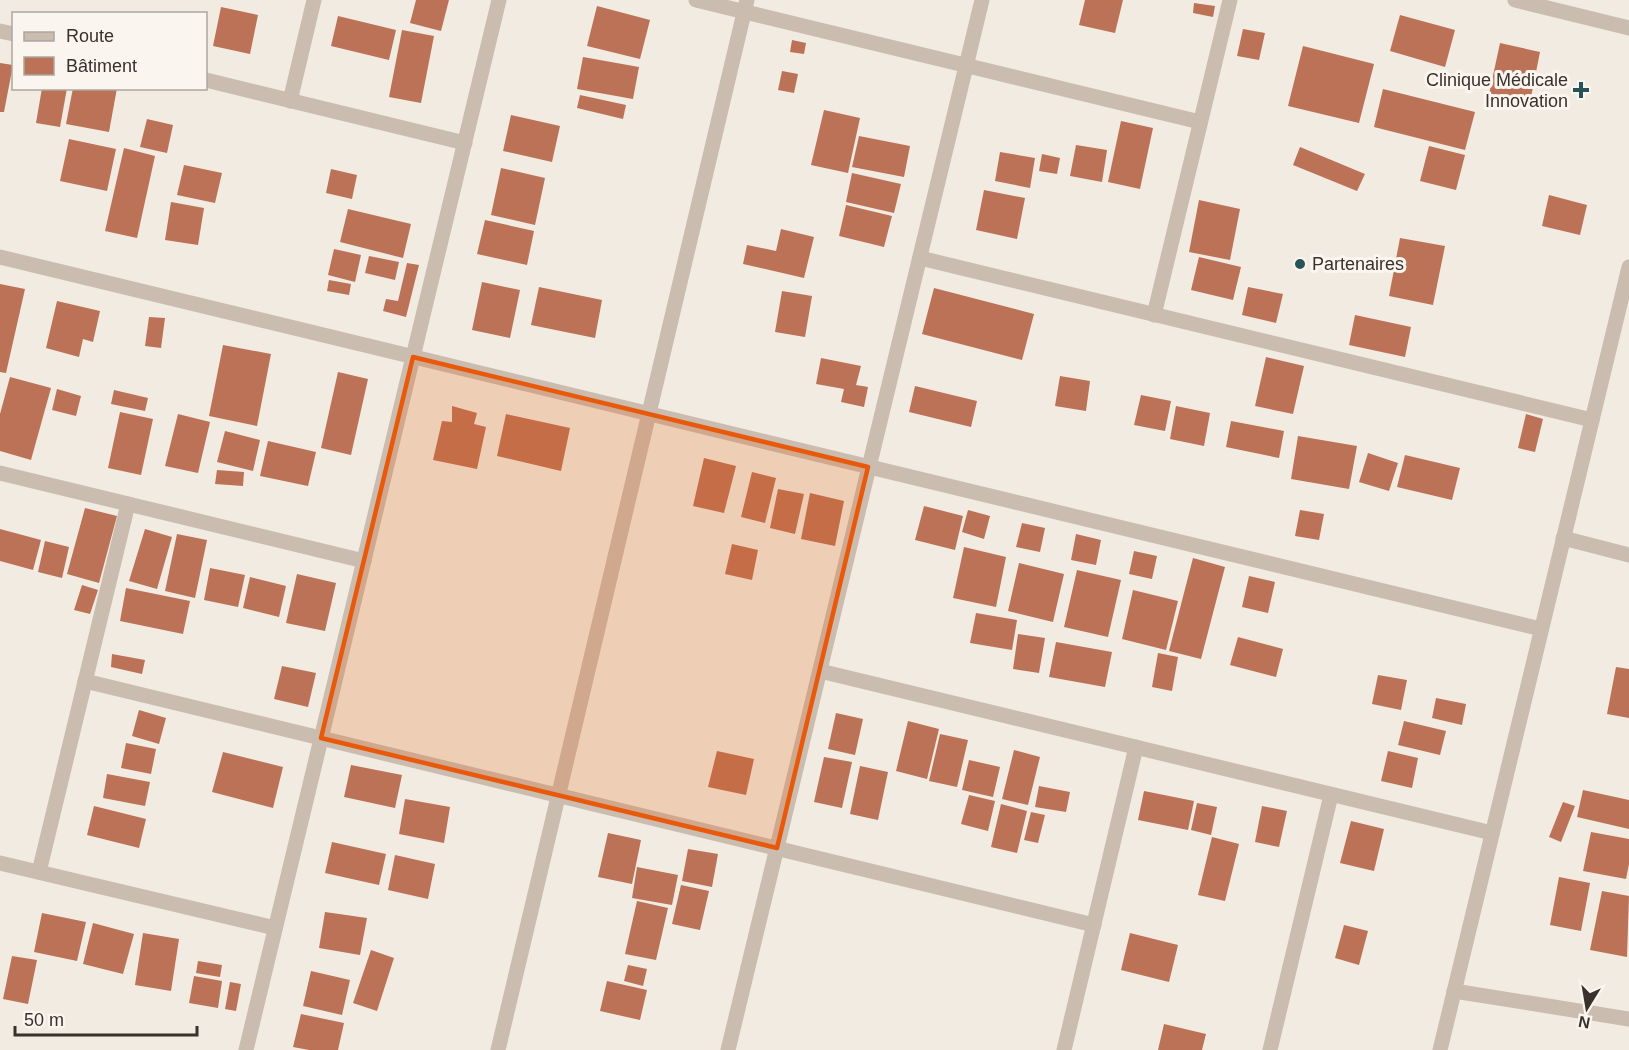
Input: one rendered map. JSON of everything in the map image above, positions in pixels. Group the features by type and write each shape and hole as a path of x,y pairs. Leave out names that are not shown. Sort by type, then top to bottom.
{"street":[{"path":"290,101 314,0"},
{"path":"246,1050 499,0"},
{"path":"696,0 745,6 966,65 1200,122"},
{"path":"728,1050 982,0"},
{"path":"1154,315 1230,0"},
{"path":"1515,0 1629,28"},
{"path":"498,1050 745,6"},
{"path":"207,80 465,143"},
{"path":"0,257 1541,629"},
{"path":"920,258 1592,420"},
{"path":"1440,1050 1629,267"},
{"path":"0,473 364,561"},
{"path":"39,872 128,504"},
{"path":"1563,538 1629,555"},
{"path":"820,671 1492,833"},
{"path":"85,681 1094,925"},
{"path":"1064,1050 1136,747"},
{"path":"1270,1050 1331,795"},
{"path":"0,863 275,928"},
{"path":"1454,991 1629,1020"}],"highlighted area":[{"path":"413,357 868,467 777,848 321,738"}],"building":[{"path":"416,0 449,0 441,31 410,23"},
{"path":"1085,0 1123,0 1115,33 1079,25"},
{"path":"1194,3 1215,6 1213,17 1193,13"},
{"path":"597,6 650,20 640,59 587,46"},
{"path":"221,7 258,15 250,54 213,46"},
{"path":"1400,15 1455,30 1445,67 1390,51"},
{"path":"338,16 396,30 389,60 331,46"},
{"path":"1243,29 1265,33 1259,60 1237,56"},
{"path":"402,30 434,36 421,103 389,97"},
{"path":"792,40 806,43 804,54 790,52"},
{"path":"1500,43 1540,52 1529,107 1488,99"},
{"path":"1303,46 1374,64 1359,123 1288,106"},
{"path":"583,57 639,67 633,99 577,89"},
{"path":"0,63 12,65 12,70 4,112 0,112"},
{"path":"782,71 798,74 794,93 778,90"},
{"path":"1383,89 1475,112 1465,150 1374,127"},
{"path":"42,90 67,90 60,127 36,123"},
{"path":"73,90 117,90 109,132 66,124"},
{"path":"580,95 626,105 623,119 577,108"},
{"path":"824,110 860,118 848,173 811,165"},
{"path":"511,115 560,126 552,162 503,151"},
{"path":"147,119 173,125 167,153 140,147"},
{"path":"1121,121 1153,128 1140,189 1108,182"},
{"path":"859,136 910,146 904,177 852,167"},
{"path":"69,139 116,149 107,191 60,181"},
{"path":"1076,145 1107,150 1102,182 1070,176"},
{"path":"1429,146 1465,155 1456,190 1420,181"},
{"path":"1300,147 1365,174 1357,191 1293,165"},
{"path":"124,148 155,156 137,238 105,231"},
{"path":"1000,152 1035,158 1030,188 995,181"},
{"path":"1042,154 1060,158 1057,174 1039,171"},
{"path":"184,165 222,173 215,203 177,195"},
{"path":"501,168 545,178 535,225 491,215"},
{"path":"331,169 357,175 352,199 326,193"},
{"path":"852,173 901,184 894,213 846,202"},
{"path":"984,190 1025,198 1017,239 976,230"},
{"path":"1549,195 1587,205 1580,235 1542,226"},
{"path":"1199,200 1240,209 1230,260 1189,252"},
{"path":"171,202 204,208 198,245 165,240"},
{"path":"846,205 892,216 884,247 839,236"},
{"path":"348,209 411,224 403,258 340,242"},
{"path":"485,220 534,231 527,265 477,254"},
{"path":"781,229 814,237 804,278 743,264 747,245 776,251"},
{"path":"1400,238 1445,246 1433,305 1389,296"},
{"path":"334,249 361,255 355,282 328,275"},
{"path":"369,256 399,262 395,280 365,273"},
{"path":"1199,257 1241,267 1233,300 1191,290"},
{"path":"407,263 419,265 406,317 383,311 386,299 398,301"},
{"path":"329,280 351,284 349,295 327,291"},
{"path":"482,282 520,290 510,338 472,330"},
{"path":"0,284 25,289 6,373 0,372"},
{"path":"539,287 602,300 595,338 531,325"},
{"path":"1248,287 1283,294 1276,323 1242,315"},
{"path":"934,288 1034,314 1022,360 922,334"},
{"path":"782,291 812,296 805,337 775,332"},
{"path":"57,301 100,311 93,342 83,339 79,357 46,348"},
{"path":"1355,315 1411,327 1405,357 1349,345"},
{"path":"149,317 165,318 161,348 145,346"},
{"path":"223,345 271,354 257,426 209,416"},
{"path":"1266,357 1304,366 1293,414 1255,406"},
{"path":"821,358 861,366 856,385 868,387 864,407 841,402 844,389 816,384"},
{"path":"338,372 368,379 351,455 321,448"},
{"path":"1060,376 1090,381 1086,411 1055,406"},
{"path":"10,377 51,388 31,460 0,451 0,414"},
{"path":"915,386 977,401 971,427 909,412"},
{"path":"57,389 81,396 76,416 52,410"},
{"path":"114,390 148,398 145,411 111,404"},
{"path":"1141,395 1171,401 1165,431 1134,425"},
{"path":"452,406 477,413 474,424 486,427 477,469 433,460 442,421 452,422"},
{"path":"1176,406 1210,413 1204,446 1170,439"},
{"path":"120,412 153,419 141,475 108,468"},
{"path":"178,414 210,422 198,473 165,466"},
{"path":"506,414 570,428 561,471 497,456"},
{"path":"1526,414 1543,419 1535,452 1518,448"},
{"path":"1231,421 1284,431 1279,458 1226,447"},
{"path":"225,431 260,440 253,471 217,462"},
{"path":"1298,436 1357,446 1349,489 1291,479"},
{"path":"268,441 316,452 308,486 260,476"},
{"path":"1368,453 1398,463 1389,491 1359,482"},
{"path":"1405,455 1460,468 1452,500 1397,487"},
{"path":"704,458 736,466 724,513 693,506"},
{"path":"217,470 244,472 243,486 215,484"},
{"path":"752,472 776,478 765,523 741,517"},
{"path":"778,489 804,494 795,534 770,528"},
{"path":"810,493 844,501 835,546 801,539"},
{"path":"924,506 963,516 955,550 915,540"},
{"path":"85,508 117,516 99,583 67,574"},
{"path":"968,510 990,516 984,539 962,532"},
{"path":"1300,510 1324,514 1319,540 1295,536"},
{"path":"1022,523 1045,528 1040,552 1016,547"},
{"path":"0,529 41,540 33,570 0,561"},
{"path":"145,529 172,537 157,589 129,581"},
{"path":"177,534 207,540 195,598 165,591"},
{"path":"1076,534 1101,540 1096,565 1071,560"},
{"path":"45,541 69,547 62,578 38,572"},
{"path":"732,544 758,550 752,580 725,574"},
{"path":"964,547 1006,557 996,607 953,598"},
{"path":"1134,551 1157,556 1152,579 1129,574"},
{"path":"1193,558 1225,567 1201,659 1169,651"},
{"path":"1019,563 1064,574 1053,622 1008,611"},
{"path":"210,568 245,575 238,607 204,600"},
{"path":"1077,570 1121,580 1108,637 1064,627"},
{"path":"297,574 336,583 325,631 286,623"},
{"path":"1249,576 1275,582 1268,613 1242,607"},
{"path":"250,577 286,586 279,617 243,608"},
{"path":"82,585 98,590 90,614 74,610"},
{"path":"126,588 190,601 183,634 120,621"},
{"path":"1133,590 1178,601 1166,650 1122,639"},
{"path":"976,613 1017,620 1012,650 970,643"},
{"path":"1018,634 1045,638 1039,673 1013,669"},
{"path":"1238,637 1283,649 1276,677 1230,665"},
{"path":"1056,642 1112,652 1105,687 1049,677"},
{"path":"1158,653 1178,657 1172,691 1152,687"},
{"path":"112,654 145,660 142,674 111,667"},
{"path":"282,666 316,673 308,707 274,699"},
{"path":"1616,667 1629,669 1629,718 1607,714"},
{"path":"1378,675 1407,680 1401,710 1372,704"},
{"path":"1436,698 1466,704 1462,725 1432,718"},
{"path":"139,710 166,718 159,744 132,736"},
{"path":"836,713 863,719 855,755 828,749"},
{"path":"908,721 939,729 927,779 896,771"},
{"path":"1404,721 1446,731 1440,755 1398,745"},
{"path":"940,734 968,740 957,787 929,781"},
{"path":"126,743 156,749 151,774 121,768"},
{"path":"1014,750 1040,757 1028,805 1002,799"},
{"path":"717,751 754,759 746,795 708,787"},
{"path":"1388,751 1418,758 1412,788 1381,781"},
{"path":"223,752 283,767 273,808 212,792"},
{"path":"824,757 852,762 842,808 814,802"},
{"path":"969,760 1000,767 993,797 962,790"},
{"path":"351,765 402,775 395,808 344,797"},
{"path":"860,766 888,772 878,820 850,814"},
{"path":"107,774 150,782 145,806 103,798"},
{"path":"1039,786 1070,792 1066,812 1035,807"},
{"path":"1583,790 1629,800 1629,829 1577,817"},
{"path":"1144,791 1194,801 1188,830 1138,820"},
{"path":"969,795 995,801 988,831 961,824"},
{"path":"405,799 450,807 444,843 399,834"},
{"path":"1563,802 1575,806 1561,842 1549,837"},
{"path":"1197,803 1217,807 1211,835 1191,830"},
{"path":"1001,804 1027,811 1017,853 991,847"},
{"path":"94,806 146,819 139,848 87,835"},
{"path":"1262,806 1287,811 1279,847 1255,842"},
{"path":"1031,812 1045,815 1038,843 1024,840"},
{"path":"1351,821 1384,829 1374,871 1340,863"},
{"path":"1591,832 1629,839 1629,864 1626,879 1583,871"},
{"path":"608,833 641,840 632,884 598,877"},
{"path":"1212,837 1239,844 1225,901 1198,895"},
{"path":"332,842 386,854 379,885 325,873"},
{"path":"688,849 718,854 712,887 682,881"},
{"path":"395,855 435,864 428,899 388,890"},
{"path":"637,867 678,875 672,905 632,898"},
{"path":"1559,877 1590,883 1581,931 1550,925"},
{"path":"681,885 709,891 700,930 672,924"},
{"path":"1602,891 1629,896 1627,957 1590,950"},
{"path":"637,901 668,908 656,960 625,954"},
{"path":"325,912 367,918 360,955 319,948"},
{"path":"42,913 86,922 77,961 34,952"},
{"path":"93,923 134,934 123,974 83,964"},
{"path":"1344,925 1368,931 1359,965 1335,958"},
{"path":"143,933 179,939 171,991 135,985"},
{"path":"1130,933 1178,945 1169,982 1121,970"},
{"path":"371,950 394,958 377,1011 353,1003"},
{"path":"12,956 37,960 28,1004 3,999"},
{"path":"198,961 222,965 220,977 196,973"},
{"path":"628,965 647,969 643,986 624,981"},
{"path":"311,971 350,980 342,1015 303,1006"},
{"path":"194,976 222,981 218,1008 189,1003"},
{"path":"607,981 647,990 640,1020 600,1011"},
{"path":"230,982 241,984 236,1011 225,1009"},
{"path":"301,1014 344,1023 338,1050 309,1050 293,1047"},
{"path":"1164,1024 1206,1034 1202,1050 1158,1050"}],"place":[{"name":"Clinique Médicale Innovation","path":"1581,90"},
{"name":"Partenaires","path":"1300,264"}]}
